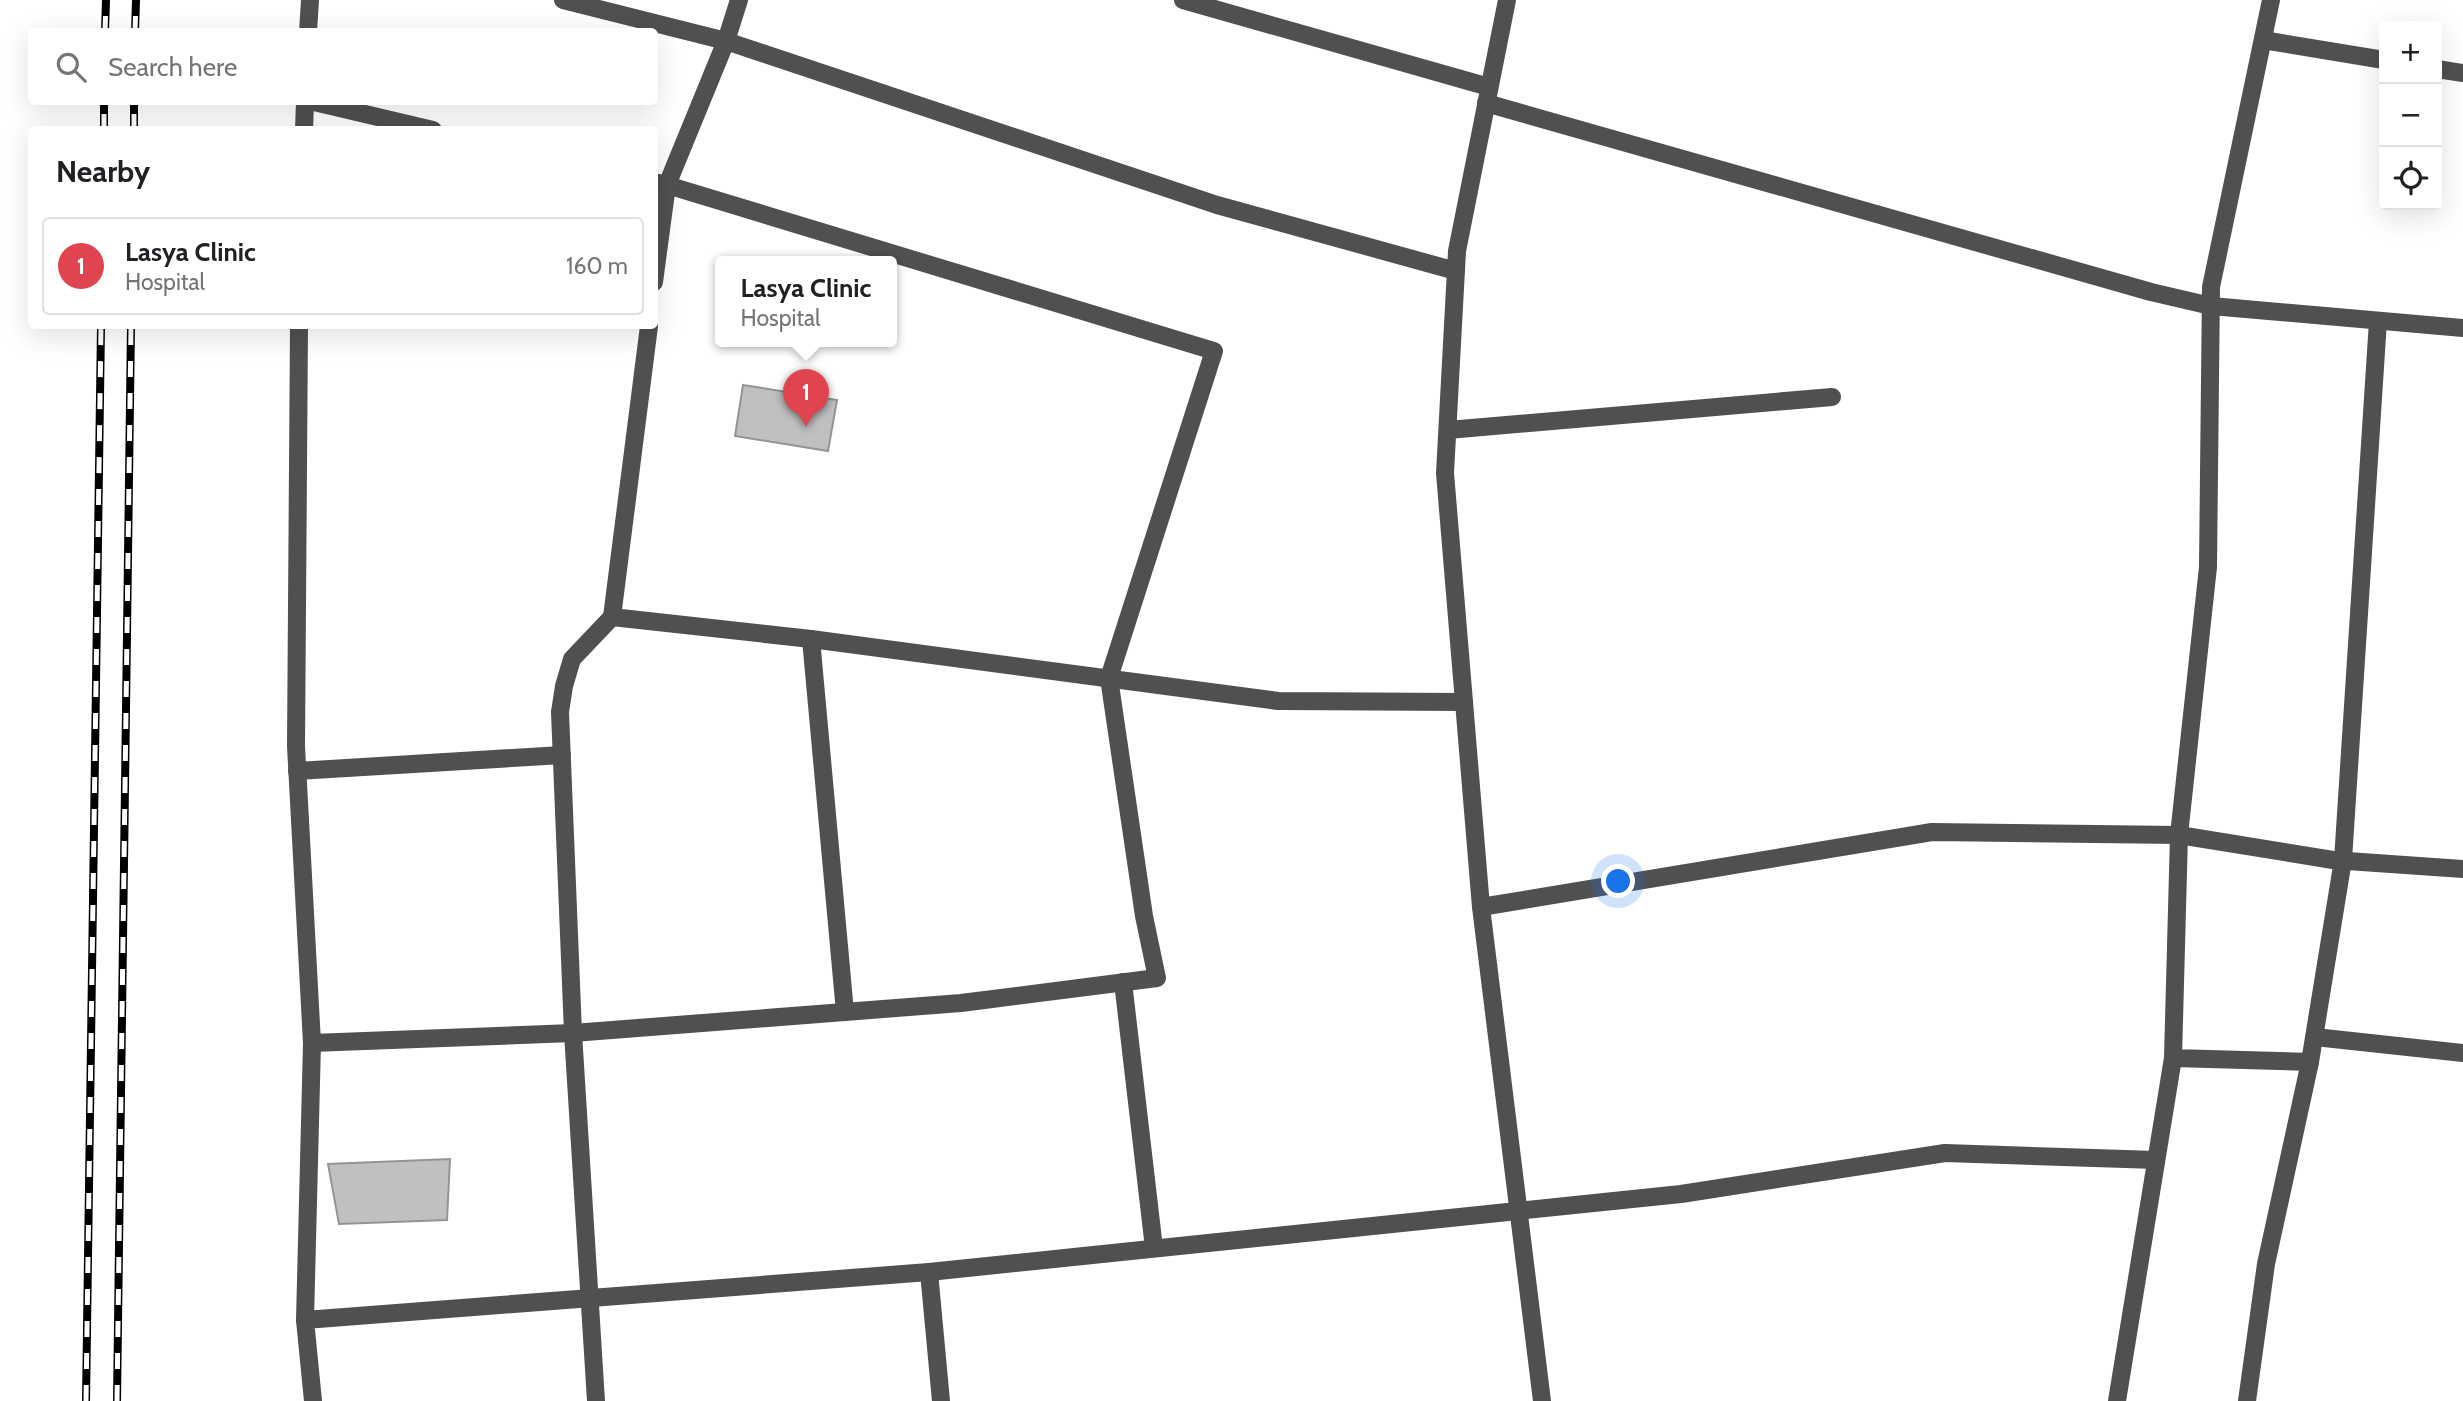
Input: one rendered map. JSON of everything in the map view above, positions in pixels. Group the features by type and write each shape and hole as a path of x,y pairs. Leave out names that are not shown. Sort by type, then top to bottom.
{"street":[{"path":"308,28 310,0"},
{"path":"563,0 726,41 1217,205 1456,271"},
{"path":"658,225 661,183 726,41 739,0"},
{"path":"1183,0 1487,95 2084,275 2211,306 2463,328"},
{"path":"1507,0 1457,251 1445,473 1481,907 1542,1401"},
{"path":"2117,1401 2173,1058 2179,835 2208,567 2211,287 2272,0"},
{"path":"2263,40 2379,59"},
{"path":"2442,70 2463,73"},
{"path":"304,126 305,105"},
{"path":"327,105 416,126"},
{"path":"312,1044 573,1033 961,1003 1157,978 1144,916 1109,678 1214,351 661,183"},
{"path":"2247,1401 2266,1264 2315,1037 2343,860 2378,321"},
{"path":"299,329 297,771 312,1044 305,1320 313,1401"},
{"path":"596,1401 573,1033 561,712 564,686 572,659 612,617 649,329"},
{"path":"1448,430 1832,397"},
{"path":"612,617 811,639 1278,701 1464,702"},
{"path":"811,639 845,1012"},
{"path":"297,771 562,755"},
{"path":"1481,907 1932,832 2179,835 2343,860 2463,869"},
{"path":"1123,982 1154,1248"},
{"path":"2315,1037 2463,1053"},
{"path":"2173,1058 2310,1062"},
{"path":"305,1320 929,1272 1520,1212 1681,1195 1945,1153 2156,1160"},
{"path":"929,1272 941,1401"}],"building":[{"path":"743,385 837,400 828,451 735,436"},
{"path":"450,1159 447,1220 339,1224 328,1164"}],"railway":[{"path":"105,28 106,0"},
{"path":"135,28 136,0"},
{"path":"104,105 104,126"},
{"path":"134,105 134,126"},
{"path":"86,1401 101,329"},
{"path":"117,1401 131,329"}],"place":[{"name":"Lasya Clinic","path":"806,427"}]}
